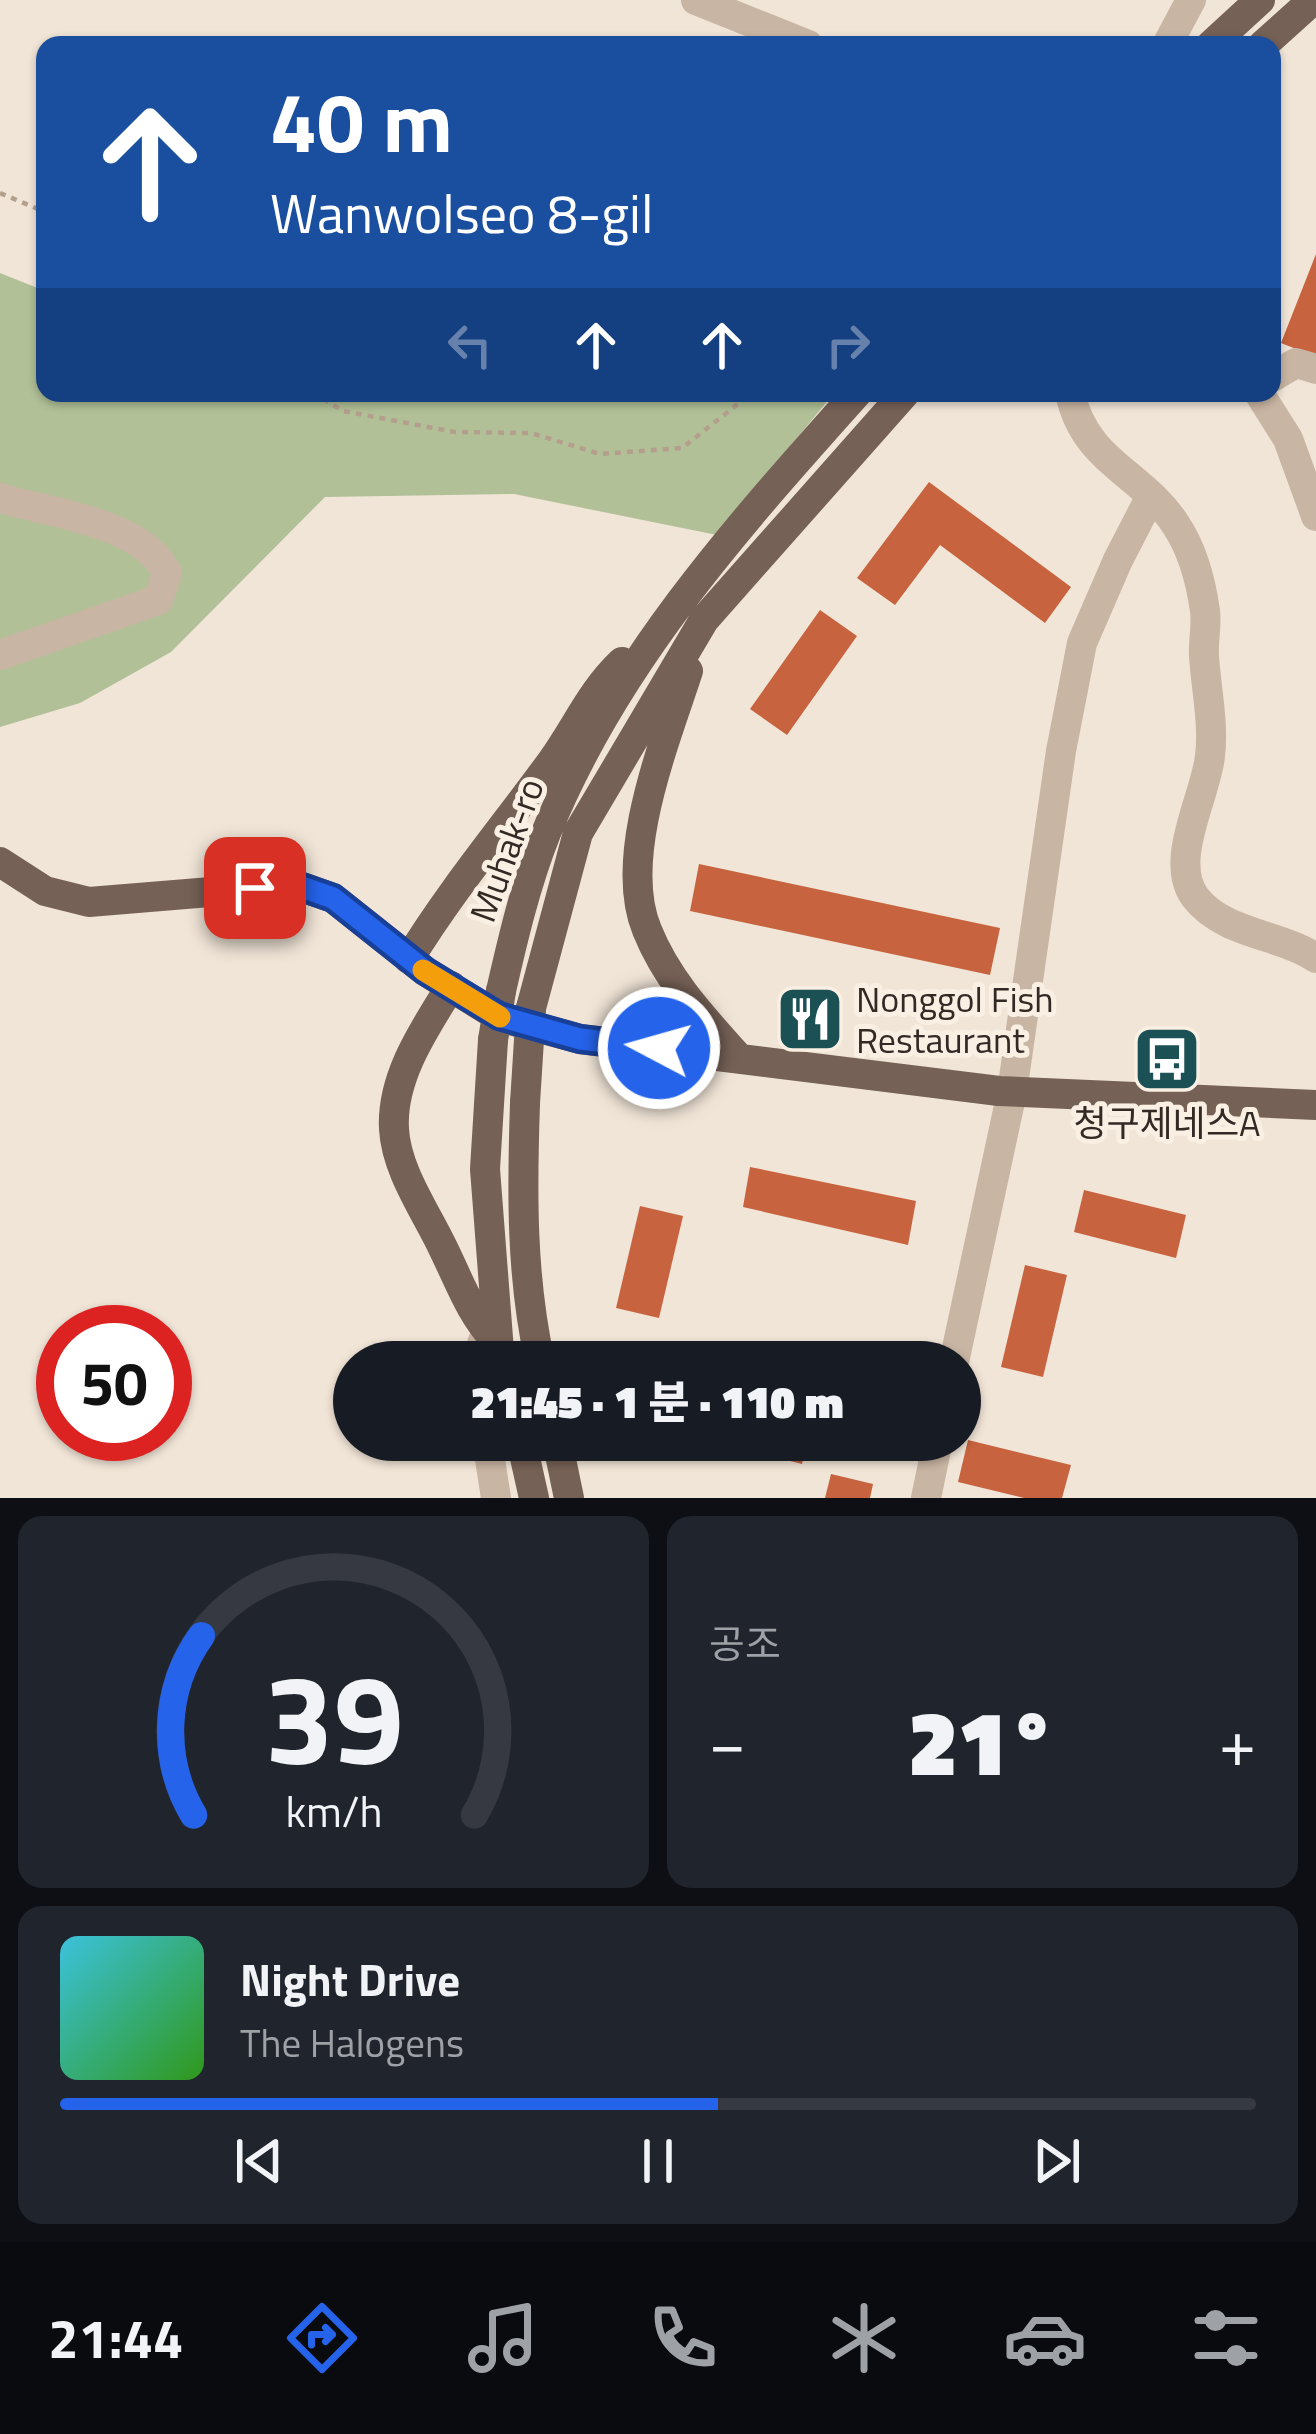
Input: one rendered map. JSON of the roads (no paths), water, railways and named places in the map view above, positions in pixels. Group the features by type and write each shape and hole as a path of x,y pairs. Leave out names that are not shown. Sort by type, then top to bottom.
{"main road":[{"path":"1221,36 1260,0"},
{"path":"1273,36 1313,0"},
{"name":"Muhak-ro","path":"491,1341 485,1169 497,1016 547,832 600,725 666,622 768,493 849,402"},
{"name":"Muhak-ro","path":"535,1341 521,1215 531,1008 578,833 704,620 897,402"},
{"name":"Muhak-ro","path":"704,620 639,837 639,885 645,926 668,972 738,1057"},
{"name":"Muhak-ro","path":"410,958 443,904 555,757 609,674 666,622"},
{"path":"0,862 45,891 89,902 296,885 333,898 410,958 497,1016 580,1039 1012,1092 1316,1105"},
{"name":"Muhak-ro","path":"451,986 416,1042 396,1100 394,1132 410,1182 484,1341"},
{"path":"526,1461 534,1498"},
{"path":"561,1461 569,1498"}],"street":[{"path":"697,0 786,36"},
{"path":"1172,36 1191,0"},
{"path":"1281,372 1296,363 1316,369"},
{"path":"1072,402 1076,420 1097,449 1175,522 1192,559 1205,614 1211,755 1188,836 1187,865 1194,896 1228,923 1300,947 1316,958"},
{"path":"1265,402 1288,439 1316,516"},
{"path":"0,498 110,528 158,554 167,573 158,600 0,655"},
{"path":"959,1341 1012,1092 1060,751 1082,643 1150,498"},
{"path":"490,1461 496,1498"},
{"path":"926,1498 934,1461"}],"place":[{"name":"Nonggol Fish Restaurant","path":"810,1019"},
{"name":"청구제네스A","path":"1167,1059"}]}
